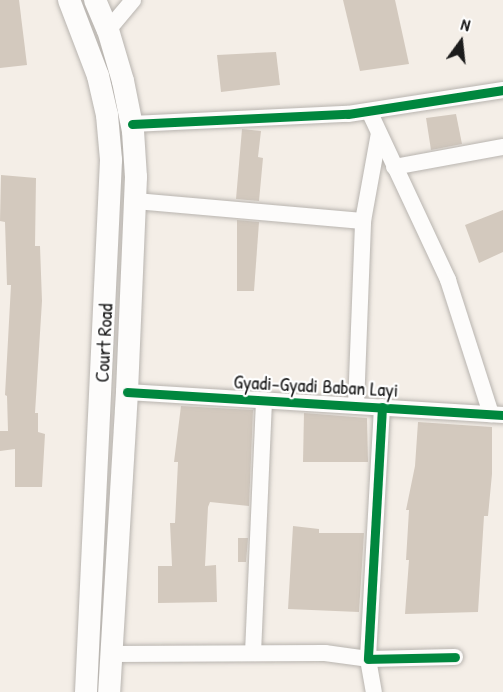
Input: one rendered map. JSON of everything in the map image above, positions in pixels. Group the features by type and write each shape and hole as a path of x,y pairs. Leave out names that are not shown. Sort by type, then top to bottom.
{"main road":[{"name":"Court Road","path":"69,0 98,76 107,115 111,160 86,692"},
{"name":"Court Road","path":"95,0 108,30 132,124 136,177 127,392 109,692"}],"street":[{"path":"108,30 133,0"},
{"path":"132,124 282,119 369,111 503,90"},
{"path":"369,111 448,280 497,414"},
{"path":"356,406 363,221 379,134"},
{"path":"394,167 503,147"},
{"path":"135,201 363,221"},
{"name":"Gyadi-Gyadi Baban Layi","path":"127,392 497,414"},
{"path":"253,653 264,400"},
{"path":"374,692 368,659 382,407"},
{"path":"111,654 325,653 368,659 455,657"}],"building":[{"path":"0,0 19,0 27,65 0,68"},
{"path":"343,0 395,0 409,64 360,71"},
{"path":"276,52 280,85 221,92 217,55"},
{"path":"456,114 462,144 431,150 426,118"},
{"path":"242,129 261,131 258,157 263,158 259,201 236,199"},
{"path":"1,175 36,178 35,246 40,246 42,301 35,413 38,413 38,432 45,434 42,487 15,487 15,449 0,451 0,431 8,431 7,396 5,395 11,285 7,285 5,222 0,221"},
{"path":"503,210 503,252 479,263 465,225"},
{"path":"237,220 259,222 254,291 237,291"},
{"path":"181,406 253,410 249,506 210,502 208,507 205,566 216,565 217,602 158,603 158,566 172,566 170,523 175,523 178,462 174,462"},
{"path":"304,413 367,418 368,462 303,462"},
{"path":"418,422 492,427 492,474 488,516 484,516 478,612 405,614 409,560 406,560 409,510 406,510 415,466"},
{"path":"293,526 319,529 319,533 364,533 359,612 288,609"},
{"path":"238,538 248,538 246,562 238,562"}],"cycle path":[{"path":"132,124 348,114 503,90"},
{"path":"127,392 503,415"},
{"path":"382,407 368,659 455,657"}]}
